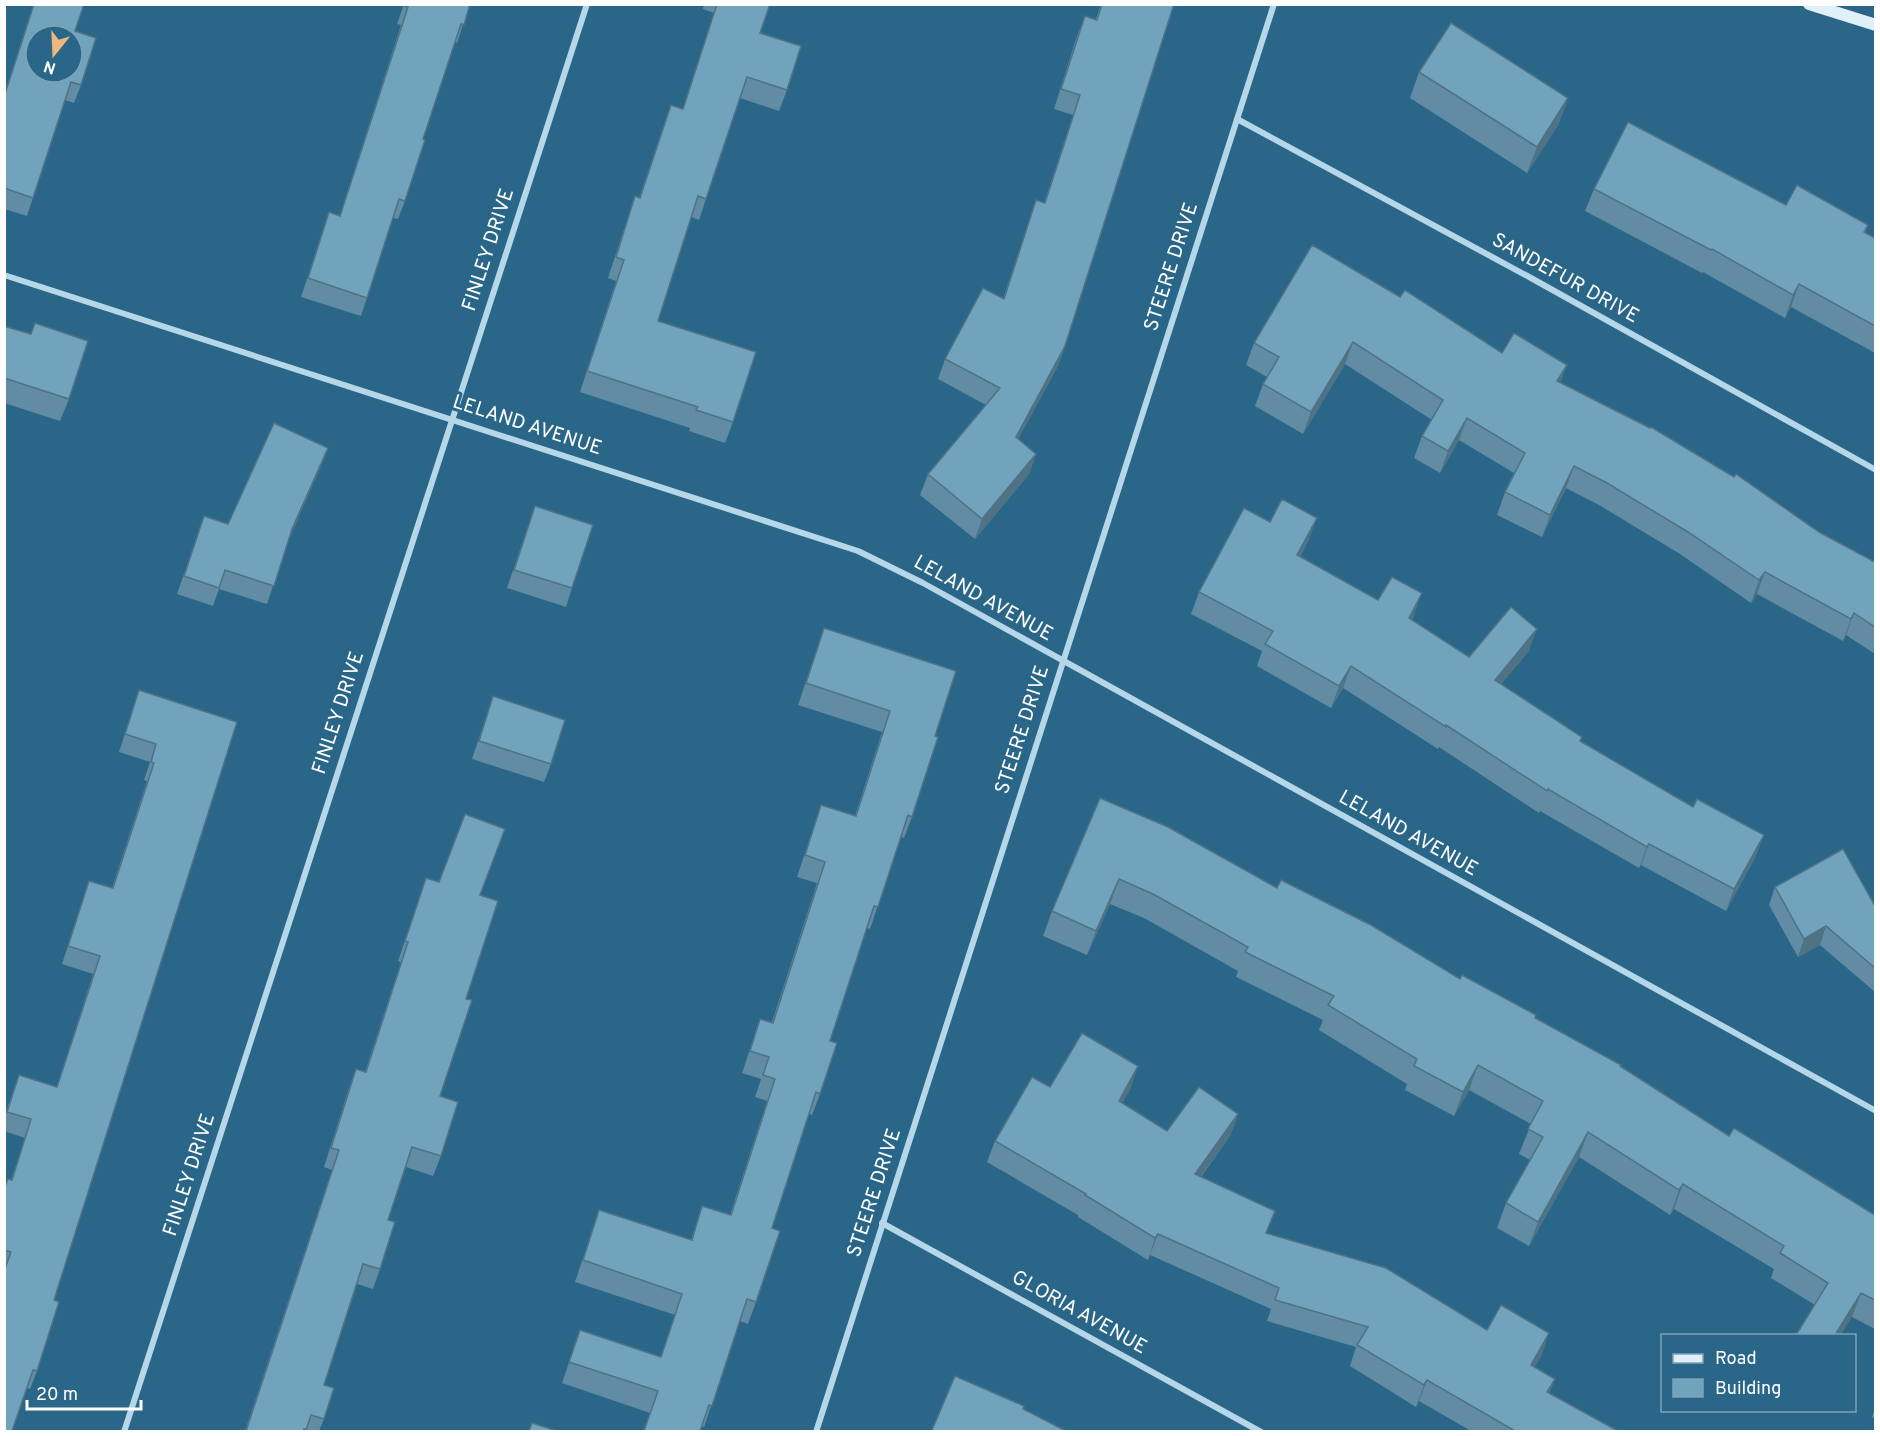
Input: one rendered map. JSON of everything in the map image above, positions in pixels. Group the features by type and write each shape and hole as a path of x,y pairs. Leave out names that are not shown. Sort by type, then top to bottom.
{"main road":[{"path":"1809,4 1875,25"}],"street":[{"name":"FINLEY DRIVE","path":"124,1431 587,4"},
{"name":"STEERE DRIVE","path":"816,1431 1274,4"},
{"name":"SANDEFUR DRIVE","path":"1237,119 1531,278 1875,470"},
{"name":"LELAND AVENUE","path":"4,275 858,551 923,583 1875,1111"},
{"name":"GLORIA AVENUE","path":"882,1223 1260,1431"}],"building":[{"path":"34,4 84,4 77,24 28,24"},
{"path":"404,4 470,4 464,25 461,24 423,139 425,140 405,201 399,199 367,298 308,278 329,212 340,216 408,7"},
{"path":"717,4 770,4 760,33 801,46 787,90 747,77 706,199 698,196 658,321 756,352 733,422 696,410 698,407 587,371 624,260 616,257 635,196 640,198 671,105 683,109"},
{"path":"1102,4 1174,4 1065,346 1016,437 1036,454 982,519 928,474 1000,388 945,359 983,288 1004,299 1036,200 1045,203 1080,95 1061,89 1085,16 1097,20"},
{"path":"1451,23 1568,98 1537,147 1419,72"},
{"path":"84,34 96,38 84,76"},
{"path":"24,35 24,84 70,84 33,198 4,188 4,97"},
{"path":"1628,122 1786,205 1797,185 1868,225 1864,232 1875,238 1875,326 1799,284 1793,295 1712,249 1594,189"},
{"path":"1312,245 1400,297 1405,290 1502,353 1514,333 1567,365 1557,381 1651,427 1734,477 1736,474 1819,532 1875,562 1875,627 1854,613 1851,619 1765,572 1759,580 1688,532 1607,483 1574,466 1550,515 1505,492 1525,453 1467,418 1448,451 1422,436 1443,400 1353,342 1311,412 1263,384 1279,357 1254,343"},
{"path":"35,323 88,341 69,399 4,378 4,326 31,334"},
{"path":"274,423 328,448 292,529 274,586 225,570 219,588 184,576 204,516 228,524"},
{"path":"1282,499 1317,518 1297,555 1378,600 1392,577 1422,593 1409,618 1469,657 1511,607 1537,629 1495,680 1582,737 1580,741 1693,807 1697,799 1764,835 1734,889 1649,844 1647,847 1548,789 1547,791 1351,666 1339,686 1265,644 1273,631 1199,592 1244,508 1270,522"},
{"path":"535,506 593,525 572,588 514,570"},
{"path":"824,628 956,671 935,736 938,737 912,817 908,815 878,907 874,906 830,1041 837,1043 820,1094 816,1092 772,1228 780,1231 756,1302 747,1299 712,1406 709,1405 700,1431 644,1431 658,1391 569,1362 580,1330 661,1357 682,1294 583,1260 599,1210 692,1240 702,1206 731,1215 775,1079 763,1075 769,1057 750,1051 760,1019 773,1023 825,862 805,855 821,805 856,816 890,711 806,683"},
{"path":"139,690 237,722 54,1300 59,1302 37,1371 33,1370 12,1431 4,1431 4,1271 11,1252 4,1250 4,1189 8,1179 12,1180 31,1119 7,1112 19,1075 57,1087 100,956 68,946 89,881 113,888 154,763 151,762 156,744 125,734"},
{"path":"493,696 565,720 551,764 479,741"},
{"path":"1100,798 1168,827 1277,888 1281,880 1371,925 1460,979 1462,975 1536,1015 1535,1018 1621,1065 1729,1136 1734,1128 1875,1215 1875,1300 1861,1293 1836,1334 1797,1334 1828,1283 1780,1253 1784,1246 1683,1184 1679,1190 1588,1132 1538,1222 1506,1203 1543,1137 1528,1129 1543,1101 1478,1065 1463,1092 1414,1066 1417,1059 1328,1005 1334,996 1245,952 1248,947 1153,894 1119,879 1096,931 1052,911"},
{"path":"465,814 505,829 480,895 498,901 466,999 472,1000 440,1096 458,1102 441,1156 412,1147 388,1220 395,1222 380,1269 363,1264 324,1385 334,1388 324,1419 311,1415 306,1430 303,1431 246,1431 339,1150 331,1148 356,1069 366,1072 426,878 439,882"},
{"path":"1843,849 1875,906 1875,968 1826,926 1804,939 1775,887"},
{"path":"1082,1033 1138,1066 1119,1101 1167,1131 1199,1087 1238,1114 1195,1174 1275,1211 1266,1233 1386,1268 1487,1330 1501,1305 1549,1333 1531,1365 1555,1379 1547,1392 1618,1431 1515,1431 1427,1380 1424,1385 1357,1345 1368,1327 1275,1300 1279,1288 1158,1234 1155,1238 1086,1194 995,1141 1032,1077 1050,1087"},
{"path":"955,1376 1024,1406 1023,1409 1066,1431 934,1431 932,1430"},
{"path":"532,1423 557,1431 529,1431"}]}
